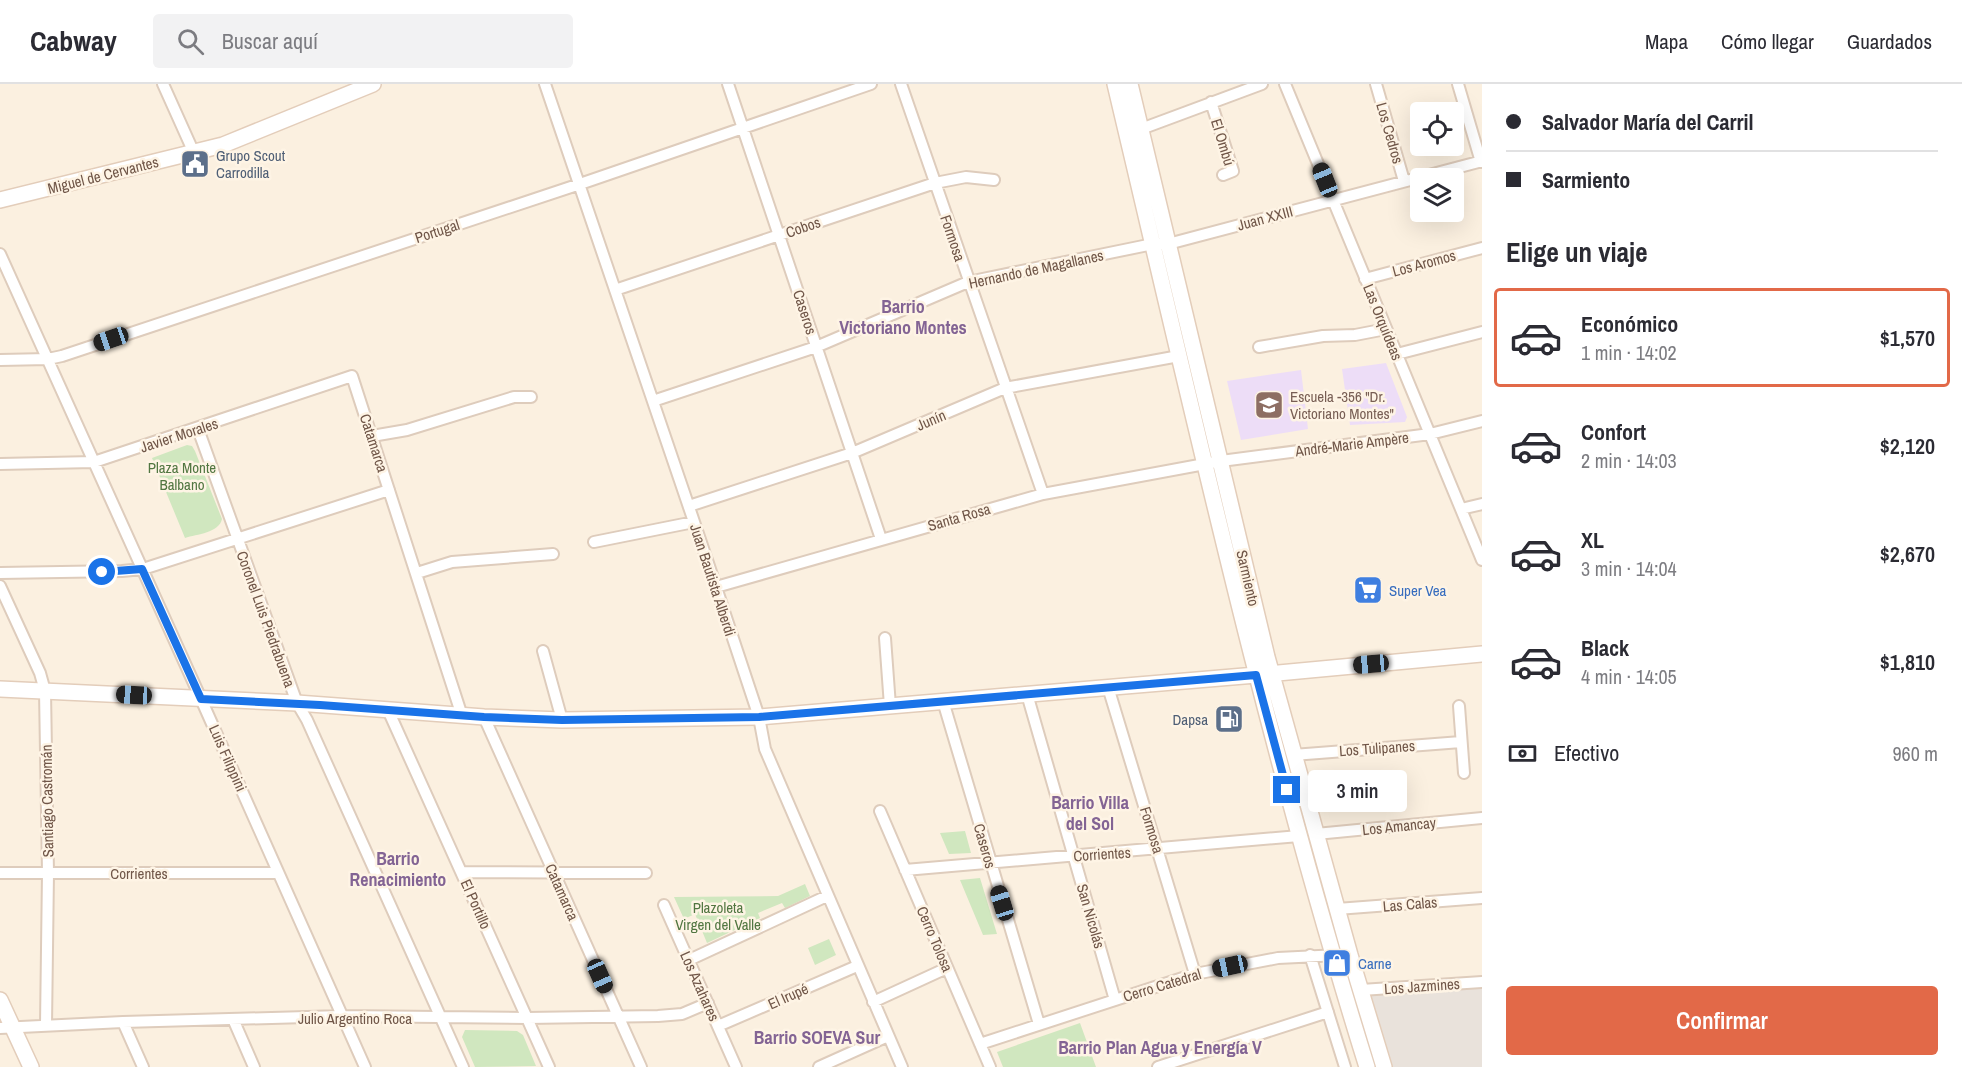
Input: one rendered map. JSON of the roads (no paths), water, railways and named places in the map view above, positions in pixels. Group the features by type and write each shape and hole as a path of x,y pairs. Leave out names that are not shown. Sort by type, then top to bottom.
{"main road":[{"name":"Miguel de Cervantes","path":"0,200 223,145 373,84"},
{"name":"Sarmiento","path":"1115,84 1221,461 1299,836 1332,955 1367,1067"},
{"name":"Sarmiento","path":"1130,84 1141,129 1179,356 1206,464 1264,674 1293,755 1384,1067"},
{"path":"0,689 297,703 462,716 562,720 759,717 1482,654"},
{"path":"0,1000 6,1027 31,1067"}],"street":[{"path":"163,84 194,153"},
{"name":"Juan Bautista Alberdi","path":"545,84 716,587 759,717 765,749 902,1067"},
{"name":"Caseros","path":"729,84 881,539"},
{"name":"Portugal","path":"0,360 48,359 580,184 871,84"},
{"name":"Formosa","path":"901,84 1043,494"},
{"path":"1141,129 1262,84"},
{"name":"Las Orquídeas","path":"1285,84 1482,560"},
{"name":"Los Cedros","path":"1376,84 1404,181"},
{"path":"1458,84 1481,162"},
{"name":"El Ombú","path":"1211,102 1233,171 1223,175"},
{"name":"Juan XXIII","path":"1161,244 1481,162"},
{"name":"Cobos","path":"615,290 935,183 966,177 994,180"},
{"name":"Hernando de Magallanes","path":"653,401 816,347 968,282 1161,244"},
{"name":"Los Aromos","path":"1365,279 1482,248"},
{"name":"Luis Filippini","path":"0,254 365,1067"},
{"path":"1259,347 1323,336 1355,335 1386,328"},
{"path":"1396,354 1482,332"},
{"name":"Junín","path":"689,506 852,453 1005,388 1179,356"},
{"name":"Javier Morales","path":"0,464 94,462 352,376"},
{"name":"Catamarca","path":"352,376 462,716"},
{"path":"372,436 407,430 514,397 531,397"},
{"name":"André-Marie Ampère","path":"1206,464 1430,434 1482,421"},
{"name":"Coronel Luis Piedrabuena","path":"198,429 297,703 307,720 463,1067"},
{"name":"Santa Rosa","path":"716,587 1043,494 1206,464"},
{"path":"0,573 142,569 389,490"},
{"path":"1461,509 1482,504"},
{"path":"594,542 694,522"},
{"path":"417,573 452,562 553,554"},
{"name":"Santiago Castromán","path":"0,586 40,673 45,690 48,873 46,1025"},
{"path":"885,638 890,706"},
{"path":"543,651 562,720"},
{"name":"Formosa","path":"1108,687 1195,974"},
{"name":"San Nicolás","path":"1027,694 1115,1000"},
{"name":"Caseros","path":"943,701 1039,1024"},
{"path":"1459,706 1464,773"},
{"name":"El Portillo","path":"388,710 549,1067"},
{"name":"Catamarca","path":"484,717 641,1067"},
{"name":"Los Tulipanes","path":"1293,755 1461,742"},
{"name":"Cerro Tolosa","path":"879,811 990,1067"},
{"name":"Los Amancay","path":"1316,834 1482,818"},
{"name":"Corrientes","path":"905,870 1158,850 1299,836"},
{"path":"462,872 646,873"},
{"name":"Corrientes","path":"0,873 278,873"},
{"path":"688,960 827,896"},
{"name":"Las Calas","path":"1337,909 1482,898"},
{"name":"Los Azahares","path":"664,905 736,1067"},
{"path":"1310,955 1345,1067"},
{"name":"Cerro Catedral","path":"980,1044 1195,974 1247,963 1310,955 1350,955"},
{"name":"El Irupé","path":"718,1026 857,966"},
{"path":"873,1002 947,968"},
{"name":"Los Jazmines","path":"1361,990 1482,982"},
{"name":"Julio Argentino Roca","path":"6,1027 342,1016 618,1017 682,1014 708,1003"},
{"path":"1158,1067 1328,1011"},
{"path":"233,1019 254,1067"},
{"path":"123,1022 143,1067"},
{"path":"819,1067 888,1036"}],"place":[{"name":"Grupo Scout Carrodilla","path":"195,164"},
{"name":"Escuela -356 \"Dr. Victoriano Montes\"","path":"1269,405"},
{"name":"Super Vea","path":"1368,590"},
{"name":"Dapsa","path":"1229,719"},
{"name":"Carne","path":"1337,963"}],"district":[{"name":"Barrio Victoriano Montes","path":"903,316"},
{"name":"Barrio Villa del Sol","path":"1090,812"},
{"name":"Barrio Renacimiento","path":"398,868"},
{"name":"Barrio SOEVA Sur","path":"817,1037"},
{"name":"Barrio Plan Agua y Energía V","path":"1160,1047"}],"park label":[{"name":"Plaza Monte Balbano","path":"182,476"},
{"name":"Plazoleta Virgen del Valle","path":"718,916"}]}
